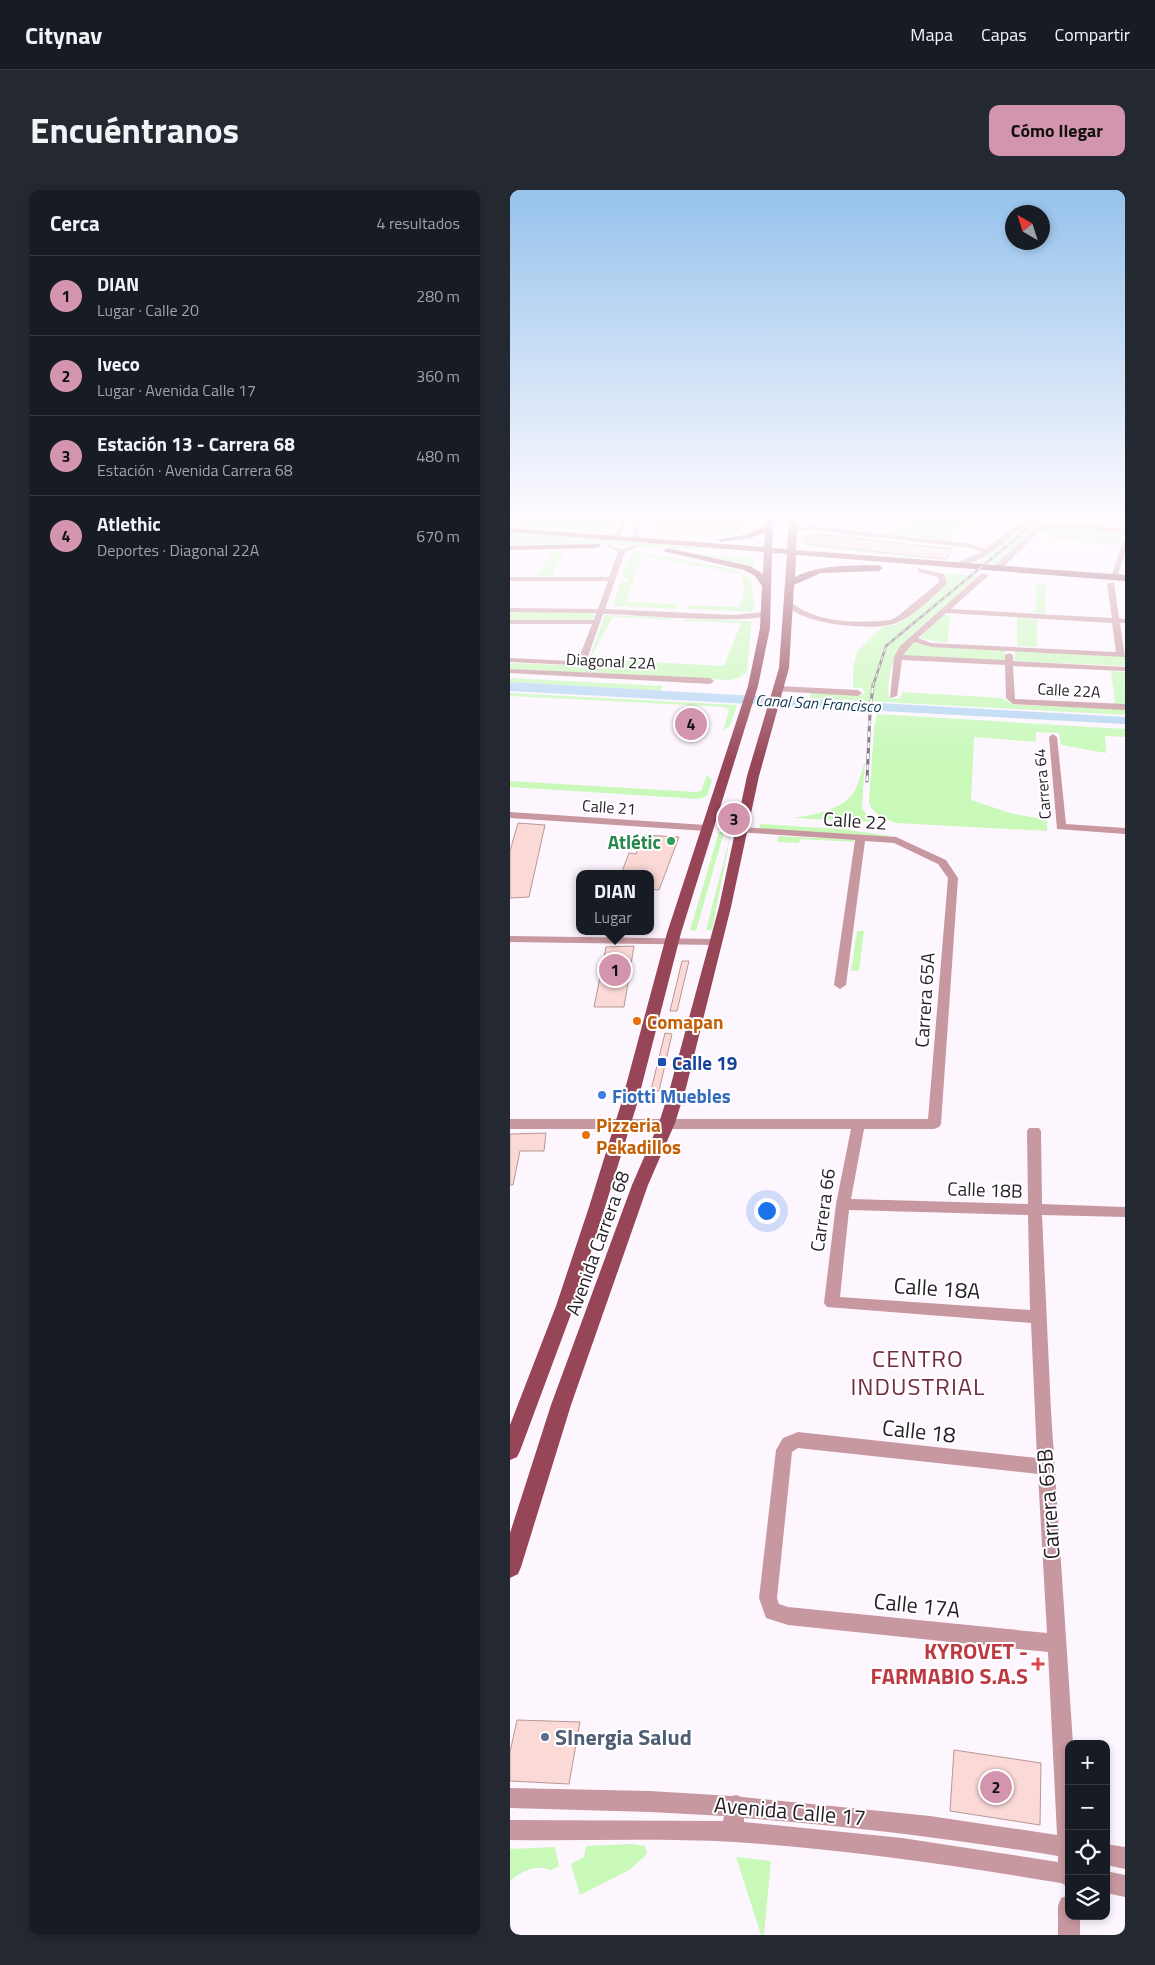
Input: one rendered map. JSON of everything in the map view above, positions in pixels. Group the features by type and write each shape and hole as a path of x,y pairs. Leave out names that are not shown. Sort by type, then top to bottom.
{"main road":[{"name":"Avenida Carrera 68","path":"510,1451 568,1297 623,1123 672,940 748,700 765,618 766,601"},
{"name":"Avenida Carrera 68","path":"510,1567 561,1405 640,1185 667,1123 678,1088 716,942 753,776 776,697 788,643 789,604"}],"street":[{"path":"510,660 577,663 583,660 604,601"},
{"path":"789,604 799,614 818,620 892,622 901,618 921,601"},
{"path":"893,696 898,657 912,638 954,601"},
{"path":"912,638 921,643 931,645 1122,654 1114,601"},
{"path":"510,610 601,610 765,618"},
{"path":"943,611 1125,621"},
{"path":"510,622 596,622"},
{"path":"1009,649 1009,662"},
{"path":"898,657 1125,669"},
{"name":"Calle 22A","path":"1009,662 1010,698 1013,701 1125,708"},
{"name":"Diagonal 22A","path":"510,673 710,683"},
{"path":"776,697 858,693"},
{"name":"Carrera 64","path":"1053,738 1061,827 1125,831"},
{"name":"Calle 21","path":"510,817 706,828"},
{"name":"Calle 22","path":"741,830 896,840 942,862 950,871 952,878"},
{"path":"840,985 861,837"},
{"name":"Carrera 65A","path":"858,1124 934,1124 952,878"},
{"path":"510,938 716,942"},
{"path":"510,1124 858,1124"},
{"name":"Carrera 66","path":"832,1303 843,1204 858,1124"},
{"name":"Carrera 65B","path":"1034,1131 1035,1210 1045,1467 1067,1830"},
{"name":"Calle 18B","path":"843,1204 1125,1212"},
{"name":"Calle 18A","path":"832,1303 1040,1317"},
{"name":"Calle 18","path":"773,1611 768,1598 784,1450 789,1443 798,1440 1045,1467"},
{"name":"Calle 17A","path":"773,1611 788,1616 1057,1643"},
{"name":"Avenida Calle 17","path":"510,1798 600,1798 736,1805 893,1820 1065,1847"},
{"path":"732,1832 736,1805"},
{"name":"Avenida Calle 17","path":"510,1830 732,1832 826,1840 1000,1862 1065,1874"},
{"path":"1110,1855 1125,1858"},
{"path":"1110,1883 1125,1886"},
{"path":"1069,1920 1069,1935"}],"green space":[{"path":"614,601 678,604 676,609 613,606"},
{"path":"741,601 754,601 755,607 752,612 687,609 688,605 739,607"},
{"path":"927,601 951,601 904,642 891,669 889,698 900,699 902,692 1002,698 1013,704 1023,705 1125,709 1125,715 810,698 811,693 859,695 865,693 862,688 853,688 853,669 857,652 882,627 895,625"},
{"path":"1036,601 1045,601 1045,614 1035,613"},
{"path":"510,611 595,612 592,621 510,621"},
{"path":"943,614 951,615 947,643 922,639 920,636"},
{"path":"605,615 671,618 670,620 613,617 590,659 724,666 741,623 683,621 684,619 752,621 747,672 738,678 729,680 510,669 510,663 593,666 594,663 588,663"},
{"path":"1017,618 1037,619 1037,647 1017,646"},
{"path":"913,642 927,646 1005,650 1005,661 902,655"},
{"path":"1015,650 1125,656 1125,666 1015,661"},
{"path":"1111,671 1125,672 1125,704 1115,704"},
{"path":"510,678 663,686 660,691 510,682"},
{"path":"510,693 737,705 730,726 723,731 729,710 724,707 510,696"},
{"path":"877,714 1125,729 1125,737 1105,736 1106,753 1061,745 1059,733 1036,732 1036,742 974,737 971,800 1010,813 1047,820 1047,831 896,823 876,813 869,802 874,728"},
{"path":"865,762 862,809 874,822 793,818 826,811 849,798 854,792"},
{"path":"707,775 712,780 707,796 699,799 510,787 510,781 696,792 701,791"},
{"path":"760,824 841,829 899,837 759,829"},
{"path":"719,832 724,832 696,931 690,930"},
{"path":"731,833 712,930 706,930"},
{"path":"779,836 854,840 854,842 800,839 799,843 777,842"},
{"path":"857,931 864,931 859,971 851,971"},
{"path":"631,1844 645,1846 647,1854 631,1869 580,1895 571,1864 584,1857 586,1846"},
{"path":"555,1847 559,1866 551,1870 535,1868 519,1874 510,1881 510,1849"},
{"path":"736,1857 771,1861 764,1935 761,1935"}],"water":[{"name":"Canal San Francisco","path":"510,682 1125,717 1125,724 510,691"}],"building":[{"path":"518,823 545,825 529,897 510,898 510,851"},
{"path":"643,835 679,837 659,890 654,889 654,870 623,870 629,853 636,854"},
{"path":"634,946 624,1007 594,1007 606,947"},
{"name":"Calle 19","path":"682,961 689,961 677,1011 670,1011"},
{"name":"Calle 19","path":"665,1033 672,1034 659,1091 651,1090"},
{"path":"546,1133 544,1151 520,1151 513,1185 510,1185 510,1134"},
{"name":"SInergia Salud","path":"517,1720 580,1722 569,1784 510,1781 510,1752"},
{"path":"954,1750 1041,1763 1040,1825 950,1811"}],"railway":[{"path":"873,686 886,646 940,601"},
{"path":"867,781 873,685"}],"place":[{"name":"Atlethic","path":"691,724"},
{"name":"Estación 13 - Carrera 68","path":"734,819"},
{"name":"Atlétic","path":"671,841"},
{"name":"DIAN","path":"615,970"},
{"name":"Comapan","path":"637,1021"},
{"name":"Calle 19","path":"662,1062"},
{"name":"Fiotti Muebles","path":"602,1095"},
{"name":"Pizzeria Pekadillos","path":"586,1135"},
{"name":"KYROVET - FARMABIO S.A.S","path":"1038,1664"},
{"name":"SInergia Salud","path":"545,1737"},
{"name":"Iveco","path":"996,1787"}],"district":[{"name":"CENTRO INDUSTRIAL","path":"918,1372"}]}
